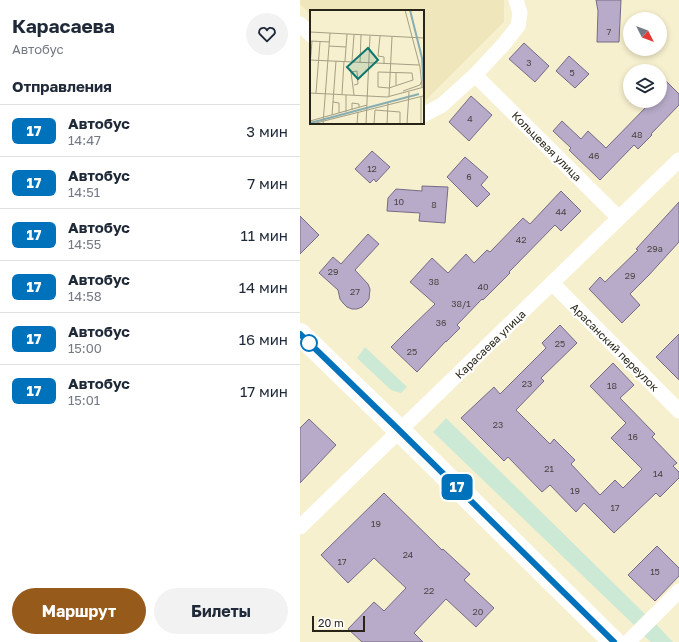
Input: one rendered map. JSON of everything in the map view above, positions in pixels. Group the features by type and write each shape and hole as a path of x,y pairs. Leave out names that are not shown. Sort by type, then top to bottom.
{"main road":[{"path":"300,334 614,642"}],"street":[{"path":"424,114 442,105 475,75 504,44 518,26 520,13 516,0"},
{"path":"300,25 310,34"},
{"name":"Кольцевая улица","path":"475,75 619,218"},
{"name":"Карасаева улица","path":"300,527 678,162"},
{"name":"Арасанский переулок","path":"552,283 678,409"},
{"path":"628,642 679,591"}],"shaded area":[{"path":"300,0 504,0 504,22 424,102 424,10 310,10 310,14 300,4"}],"green space":[{"path":"365,347 407,387 401,393 391,390 357,358"},
{"path":"446,418 645,614 634,625 433,432"},
{"path":"656,624 673,642 651,642 644,636"}],"building":[{"path":"596,0 621,0 619,42 597,42 598,11"},
{"path":"524,43 549,66 535,82 509,59"},
{"path":"569,56 589,74 575,88 556,71"},
{"path":"667,82 679,94 679,105 651,134 652,135 638,149 634,145 600,180 569,150 571,148 553,131 562,121 581,139 588,131 606,148 645,108 667,108"},
{"path":"471,96 492,115 469,141 449,122"},
{"path":"372,151 390,167 376,182 374,179 370,183 355,169"},
{"path":"465,157 488,177 481,185 490,194 477,207 447,177"},
{"path":"422,186 448,187 445,223 419,221 420,213 387,211 388,198 396,189 422,191"},
{"path":"561,191 581,211 561,231 555,225 509,272 510,273 457,325 460,328 417,372 391,347 435,304 410,282 432,258 448,273 466,254 474,263 487,250 490,252 523,218 530,224"},
{"path":"679,202 679,242 630,294 640,305 622,323 589,289 600,277 605,282 638,250 636,249"},
{"path":"300,216 319,235 300,254"},
{"path":"368,234 379,244 355,270 368,284 370,289 369,299 362,307 352,309 343,303 340,299 338,290 319,273 333,257 341,264"},
{"path":"560,325 577,343 541,378 544,381 516,410 550,444 554,439 575,460 571,464 600,495 615,480 623,488 642,469 611,438 626,423 590,386 613,363 634,385 620,398 655,434 652,437 677,463 673,466 679,472 679,478 660,497 656,493 614,533 584,503 576,512 550,485 542,492 508,457 504,461 461,418 494,387 500,394 546,348 542,343"},
{"path":"679,334 679,380 656,357"},
{"path":"309,419 336,445 300,483 300,428"},
{"path":"384,493 442,550 443,549 470,574 464,580 494,608 476,627 446,599 414,633 423,642 362,642 348,629 374,602 384,611 406,588 374,558 348,583 321,555"},
{"path":"657,546 679,568 679,576 655,601 628,575"}],"bus line":[{"name":"17","path":"300,334 614,642"}]}
